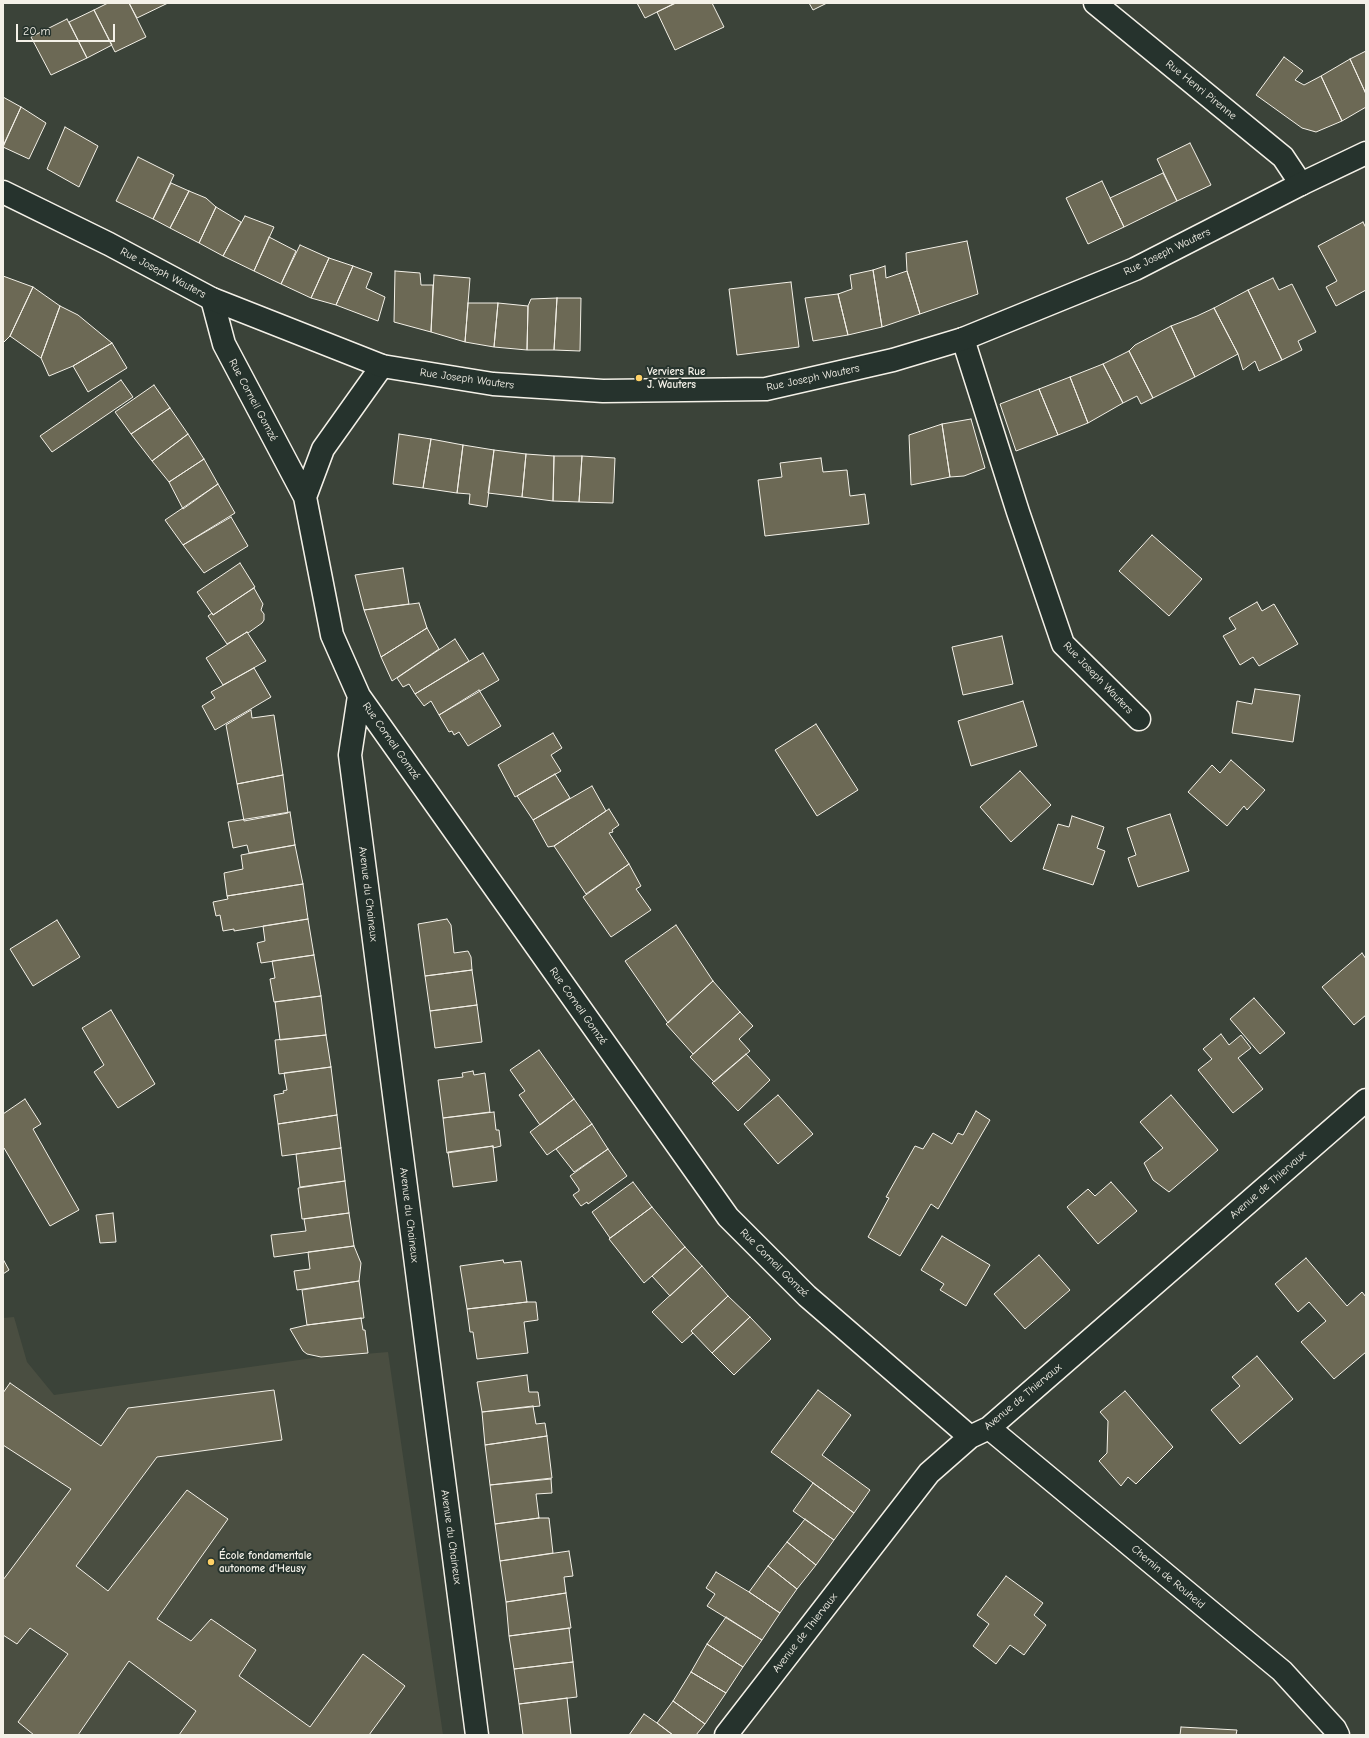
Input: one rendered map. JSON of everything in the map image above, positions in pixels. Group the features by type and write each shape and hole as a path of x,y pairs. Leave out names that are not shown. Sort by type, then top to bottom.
{"street":[{"name":"Rue Henri Pirenne","path":"1095,3 1283,157 1301,184"},
{"name":"Rue Joseph Wauters","path":"3,192 109,244 212,299 382,366 493,384 517,386 603,391 766,389 892,360 963,339 1135,269 1301,184 1366,153"},
{"name":"Rue Corneil Gomzé","path":"212,299 224,344 305,497 332,635 359,696 728,1217 807,1296 979,1433"},
{"name":"Rue Joseph Wauters","path":"963,339 1018,512 1063,644 1139,719"},
{"path":"305,497 323,449 382,366"},
{"name":"Avenue du Chaineux","path":"359,696 350,755 477,1735"},
{"name":"Avenue de Thiervaux","path":"726,1735 930,1473 979,1433 1366,1100"},
{"name":"Chemin de Rouheid","path":"979,1433 1282,1671 1335,1729 1338,1735"}],"shaded area":[{"name":"École fondamentale autonome d'Heusy","path":"14,1317 27,1362 54,1395 341,1354 341,1356 388,1352 443,1735 5,1735 3,1728 3,1318"}],"building":[{"path":"108,3 129,3 146,37 115,52 94,10"},
{"path":"129,3 168,3 137,18"},
{"path":"637,3 675,3 645,18"},
{"path":"676,3 712,3 724,27 675,50 657,12"},
{"path":"809,3 827,3 813,10"},
{"path":"94,10 112,45 87,58 69,22"},
{"path":"67,19 87,58 51,75 31,37"},
{"path":"1366,51 1366,94 1350,59"},
{"path":"1284,57 1303,71 1295,80 1304,85 1321,76 1342,121 1316,132 1302,128 1256,95"},
{"path":"1350,59 1366,94 1366,107 1342,121 1321,76"},
{"path":"3,97 21,107 3,146"},
{"path":"21,107 46,123 29,159 3,147"},
{"path":"65,127 98,146 79,187 47,169"},
{"path":"1190,143 1211,185 1177,201 1157,159"},
{"path":"138,157 174,175 153,219 116,201"},
{"path":"1163,173 1177,201 1124,227 1110,198"},
{"path":"1102,181 1124,227 1088,244 1066,198"},
{"path":"171,183 189,191 170,228 153,219"},
{"path":"189,191 206,198 216,207 199,243 170,228"},
{"path":"216,207 241,222 223,256 199,243"},
{"path":"245,216 274,227 254,271 223,256"},
{"path":"1363,222 1366,228 1366,290 1336,306 1326,287 1337,281 1318,246"},
{"path":"269,237 296,251 281,284 254,271"},
{"path":"967,241 978,294 920,314 907,271 906,253"},
{"path":"300,245 329,258 311,298 281,284"},
{"path":"329,258 353,266 336,305 311,298"},
{"path":"353,266 372,273 366,288 385,297 378,321 336,305"},
{"path":"885,266 886,278 907,271 920,314 882,327 873,270"},
{"path":"873,270 882,327 848,335 838,294 852,289 850,275"},
{"path":"395,271 420,273 421,285 433,285 431,332 394,322"},
{"path":"434,275 470,278 465,342 431,332"},
{"path":"3,276 33,287 10,336 3,343"},
{"path":"1273,278 1279,290 1292,284 1316,332 1298,341 1302,350 1282,360 1248,290"},
{"path":"791,282 799,347 737,355 729,289"},
{"path":"33,287 60,306 41,358 10,336"},
{"path":"1248,290 1282,360 1259,371 1255,361 1243,370 1238,354 1214,308"},
{"path":"838,294 848,335 813,341 805,298"},
{"path":"557,298 581,298 580,351 554,350"},
{"path":"557,298 554,350 527,350 528,306 531,299"},
{"path":"468,303 498,303 494,347 465,342"},
{"path":"498,303 528,306 527,350 494,347"},
{"path":"60,306 78,315 112,343 73,366 49,376 41,358"},
{"path":"1214,308 1238,354 1195,377 1171,326"},
{"path":"1171,326 1195,377 1153,398 1129,351 1135,345"},
{"path":"112,343 127,368 88,392 73,366"},
{"path":"1129,351 1153,398 1141,404 1137,396 1123,403 1103,364"},
{"path":"1103,364 1123,403 1088,423 1070,377"},
{"path":"1070,377 1088,423 1058,435 1039,389"},
{"path":"121,380 133,397 52,452 40,436"},
{"path":"154,385 170,408 131,434 115,412"},
{"path":"1039,389 1058,435 1016,451 1000,404"},
{"path":"170,408 188,434 152,461 131,434"},
{"path":"971,419 985,468 964,476 950,477 942,424"},
{"path":"942,424 950,477 911,485 909,435"},
{"path":"188,434 204,459 169,482 152,461"},
{"path":"399,434 431,439 423,488 393,484"},
{"path":"431,439 463,445 457,493 423,488"},
{"path":"463,445 494,450 487,507 469,504 470,494 457,493"},
{"path":"494,450 526,454 522,497 488,493"},
{"path":"526,454 554,456 553,501 522,497"},
{"path":"554,456 582,456 579,502 553,501"},
{"path":"582,456 615,458 613,503 579,502"},
{"path":"821,458 823,472 847,470 850,496 865,494 869,524 765,536 758,480 782,477 780,463"},
{"path":"204,459 218,484 183,509 169,482"},
{"path":"218,484 235,513 183,545 165,520"},
{"path":"231,517 248,546 204,573 183,545"},
{"path":"1152,535 1202,579 1169,616 1119,571"},
{"path":"240,563 255,587 213,615 197,592"},
{"path":"403,568 409,604 364,610 355,575"},
{"path":"254,588 263,604 261,610 264,614 264,620 248,633 247,632 227,644 208,616 212,613 213,615"},
{"path":"1257,602 1262,611 1274,604 1298,644 1259,666 1253,657 1240,665 1223,636 1236,629 1229,618"},
{"path":"419,603 427,628 381,657 364,610"},
{"path":"427,628 439,649 392,681 381,657"},
{"path":"247,632 266,661 223,685 206,658"},
{"path":"1002,636 1013,684 963,695 952,647"},
{"path":"455,639 469,661 415,694 409,684 403,687 397,678"},
{"path":"483,653 499,680 439,715 431,701 424,706 415,694"},
{"path":"254,668 271,697 215,730 202,706 215,698 211,692"},
{"path":"1255,689 1300,695 1293,742 1232,733 1237,701 1252,704"},
{"path":"479,690 501,726 468,746 459,732 454,735 452,731 449,732 439,715"},
{"path":"1023,701 1037,746 971,766 958,721"},
{"path":"251,710 252,718 274,715 283,775 237,784 226,725"},
{"path":"816,724 858,790 817,816 775,750"},
{"path":"553,733 562,748 551,755 561,771 515,797 498,765"},
{"path":"1231,760 1265,790 1247,810 1244,806 1227,826 1188,792 1212,765 1220,773"},
{"path":"1020,771 1051,805 1011,842 980,807"},
{"path":"555,774 570,798 533,820 517,796"},
{"path":"283,775 288,813 244,821 237,784"},
{"path":"592,786 606,811 554,846 548,847 533,820"},
{"path":"609,809 619,825 612,830 613,832 609,833 629,864 586,894 554,846"},
{"path":"290,812 295,845 249,853 247,845 233,848 228,822"},
{"path":"1170,814 1189,871 1138,887 1128,858 1136,855 1127,828"},
{"path":"1072,816 1104,827 1097,848 1105,851 1093,885 1043,869 1058,824 1069,827"},
{"path":"295,845 303,884 227,896 224,873 243,869 241,855"},
{"path":"629,864 641,886 636,889 651,910 611,937 583,897"},
{"path":"303,884 308,919 234,931 234,929 223,931 220,915 216,916 213,902 228,899 227,896"},
{"path":"308,919 314,955 261,963 257,943 265,941 263,926"},
{"path":"447,919 451,925 454,953 468,951 471,957 472,970 425,976 418,924"},
{"path":"57,920 80,957 33,986 10,949"},
{"path":"676,925 713,981 668,1023 625,961"},
{"path":"1362,953 1366,959 1366,1015 1354,1025 1322,987"},
{"path":"314,955 321,996 274,1002 270,979 275,978 272,961"},
{"path":"472,970 477,1005 430,1011 425,976"},
{"path":"713,981 740,1012 693,1054 666,1024"},
{"path":"321,996 326,1035 280,1040 275,1002"},
{"path":"1254,998 1285,1033 1260,1054 1230,1019"},
{"path":"477,1005 482,1042 435,1048 430,1011"},
{"path":"111,1010 155,1084 118,1108 94,1072 104,1065 82,1028"},
{"path":"740,1012 753,1026 739,1039 750,1051 714,1082 690,1057"},
{"path":"1221,1034 1229,1045 1241,1035 1251,1048 1238,1058 1263,1089 1233,1113 1198,1070 1212,1059 1203,1049"},
{"path":"326,1035 331,1067 279,1074 275,1040"},
{"path":"539,1050 574,1099 540,1125 519,1095 525,1091 510,1070"},
{"path":"746,1054 770,1080 738,1111 712,1083"},
{"path":"331,1067 337,1115 278,1124 274,1095 284,1093 283,1091 287,1090 284,1073"},
{"path":"473,1071 474,1075 485,1073 490,1112 443,1118 438,1080 463,1077 462,1073"},
{"path":"778,1095 813,1134 778,1164 744,1124"},
{"path":"1171,1095 1218,1150 1169,1192 1153,1180 1144,1163 1163,1148 1140,1122"},
{"path":"25,1099 41,1124 33,1129 79,1210 50,1226 4,1148 3,1149 3,1114"},
{"path":"574,1099 592,1124 547,1155 530,1132"},
{"path":"976,1111 990,1120 938,1209 931,1204 900,1256 868,1237 889,1198 886,1197 915,1146 923,1149 933,1133 952,1144 958,1133 963,1135"},
{"path":"494,1112 496,1130 499,1130 501,1146 447,1153 443,1118"},
{"path":"337,1115 341,1148 282,1156 278,1124"},
{"path":"592,1124 608,1149 574,1172 556,1149"},
{"path":"493,1146 497,1181 453,1187 448,1152"},
{"path":"341,1148 345,1181 300,1187 296,1154"},
{"path":"608,1149 627,1176 588,1204 587,1202 581,1206 573,1195 579,1191 579,1189 570,1176"},
{"path":"345,1181 349,1213 302,1219 298,1188"},
{"path":"633,1182 652,1207 610,1238 592,1212"},
{"path":"1111,1182 1137,1211 1098,1244 1067,1207 1088,1189 1095,1196"},
{"path":"652,1207 685,1247 644,1283 609,1239"},
{"path":"113,1213 116,1242 100,1243 96,1215"},
{"path":"349,1213 354,1246 274,1257 271,1235 306,1231 304,1219"},
{"path":"942,1236 990,1265 966,1306 940,1290 944,1284 921,1270"},
{"path":"354,1246 361,1263 359,1281 297,1290 294,1271 310,1269 308,1252"},
{"path":"685,1247 702,1266 670,1296 652,1276"},
{"path":"1039,1255 1070,1290 1025,1329 994,1294"},
{"path":"1306,1258 1347,1306 1362,1292 1366,1297 1366,1352 1334,1379 1301,1342 1326,1321 1309,1302 1298,1312 1275,1284"},
{"path":"3,1259 9,1270 3,1274"},
{"path":"503,1260 504,1263 521,1261 527,1302 467,1309 460,1266"},
{"path":"702,1266 728,1296 691,1331 693,1333 682,1343 652,1312"},
{"path":"359,1281 364,1318 307,1325 302,1290"},
{"path":"728,1296 750,1317 712,1353 691,1331"},
{"path":"536,1302 538,1320 524,1322 528,1353 477,1359 473,1332 470,1332 467,1309"},
{"path":"750,1317 771,1339 734,1375 712,1353"},
{"path":"361,1318 363,1330 365,1330 368,1353 321,1357 307,1354 303,1351 290,1329 307,1325"},
{"path":"1257,1356 1293,1399 1240,1444 1211,1410 1240,1386 1232,1377"},
{"path":"527,1375 529,1392 538,1392 540,1406 482,1412 477,1382"},
{"path":"10,1383 101,1446 128,1408 274,1390 282,1440 157,1457 76,1566 108,1591 187,1490 228,1519 157,1619 191,1641 211,1619 256,1650 239,1676 310,1727 363,1654 405,1686 369,1735 179,1735 196,1711 129,1661 78,1735 34,1735 18,1722 68,1654 30,1628 17,1644 3,1635 3,1580 71,1489 3,1445 3,1393"},
{"path":"818,1390 851,1415 822,1455 870,1490 854,1513 771,1452"},
{"path":"1125,1391 1173,1447 1136,1484 1128,1477 1121,1486 1099,1461 1107,1453 1108,1421 1100,1412"},
{"path":"533,1406 536,1424 545,1423 547,1436 485,1445 482,1412"},
{"path":"547,1436 552,1478 490,1485 485,1445"},
{"path":"551,1479 552,1493 536,1494 539,1518 495,1524 490,1485"},
{"path":"813,1483 854,1513 834,1540 793,1511"},
{"path":"549,1518 553,1553 500,1561 495,1524"},
{"path":"805,1519 834,1540 816,1565 787,1542"},
{"path":"787,1542 816,1565 797,1589 768,1566"},
{"path":"569,1551 573,1576 564,1577 566,1593 506,1602 500,1561"},
{"path":"768,1566 797,1589 780,1613 749,1592"},
{"path":"716,1572 780,1613 762,1640 707,1606 715,1594 706,1588"},
{"path":"1006,1576 1043,1603 1034,1615 1046,1625 1024,1655 1010,1645 996,1664 973,1646 989,1624 977,1615"},
{"path":"566,1593 571,1628 509,1636 506,1602"},
{"path":"726,1617 762,1640 743,1667 707,1644"},
{"path":"569,1628 573,1662 514,1669 509,1636"},
{"path":"707,1644 743,1667 726,1693 691,1672"},
{"path":"573,1662 577,1697 519,1704 514,1669"},
{"path":"691,1672 726,1693 705,1724 673,1701"},
{"path":"567,1698 571,1735 523,1735 519,1704"},
{"path":"673,1701 705,1724 696,1735 673,1735 657,1723"},
{"path":"644,1714 657,1723 673,1735 629,1735"},
{"path":"1181,1727 1237,1730 1236,1735 1180,1735"}],"place":[{"name":"Verviers Rue J. Wauters","path":"639,378"},
{"name":"École fondamentale autonome d'Heusy","path":"211,1562"}]}
